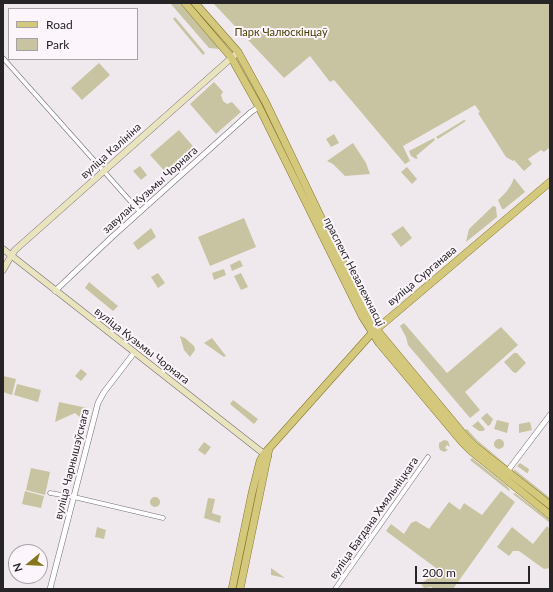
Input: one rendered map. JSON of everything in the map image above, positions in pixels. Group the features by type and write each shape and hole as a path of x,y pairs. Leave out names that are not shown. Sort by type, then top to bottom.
{"main road":[{"name":"праспект Незалежнасці","path":"185,3 231,57 259,106 359,310 374,331 464,436 550,515"},
{"name":"праспект Незалежнасці","path":"195,3 238,52 265,101 367,313 374,331"},
{"name":"вуліца Калініна","path":"3,270 11,256 238,52"},
{"name":"вуліца Сурганава","path":"232,589 260,461 374,331 550,182"},
{"name":"вуліца Кузьмы Чорнага","path":"3,250 134,353 267,453"},
{"name":"вуліца Сурганава","path":"240,589 267,453"},
{"name":"праспект Незалежнасці","path":"505,474 550,505"}],"street":[{"path":"3,58 140,212"},
{"name":"завулак Кузьмы Чорнага","path":"55,291 140,212 259,106"},
{"name":"вуліца Чарнышэўскага","path":"50,589 98,404 104,392 134,353"},
{"path":"505,474 550,415"},
{"name":"вуліца Багдана Хмяльніцкага","path":"335,589 428,457"},
{"path":"50,493 74,497 163,518"}],"green space":[{"path":"170,3 180,3 220,49 209,48"},
{"name":"Парк Чалюскінцаў","path":"213,3 550,3 550,147 544,152 541,150 528,159 532,164 524,171 514,160 513,161 506,157 478,113 480,112 475,105 403,146 410,161 405,164 334,80 330,82 310,56 284,78"},
{"path":"175,17 205,53 203,55 173,19"},
{"path":"99,63 110,75 82,100 71,88"},
{"path":"214,82 223,92 221,95 223,101 227,104 232,102 241,112 216,134 190,104"},
{"path":"464,120 466,121 438,139 436,137"},
{"path":"179,130 197,151 169,176 150,155"},
{"path":"334,134 339,143 331,147 326,139"},
{"path":"434,138 435,140 416,156 418,158 416,159 411,156 409,151"},
{"path":"353,143 366,163 370,174 345,176 333,164 327,161"},
{"path":"140,166 147,175 141,180 133,171"},
{"path":"407,167 417,179 412,184 401,172"},
{"path":"514,178 525,192 502,209 498,200 508,190"},
{"path":"493,206 496,207 497,217 466,242 469,229"},
{"path":"244,218 256,247 210,266 198,237"},
{"path":"403,226 412,238 401,247 391,234"},
{"path":"151,228 156,237 138,250 133,243"},
{"path":"240,260 243,266 232,271 230,265"},
{"path":"224,269 226,275 214,280 212,273"},
{"path":"158,273 165,283 158,288 151,277"},
{"path":"241,273 248,287 241,290 234,276"},
{"path":"89,282 118,306 113,311 85,288"},
{"path":"404,323 447,373 501,327 518,345 465,392 480,410 470,418 408,345 406,337 400,326"},
{"path":"180,336 185,338 194,346 195,350 190,357 184,350"},
{"path":"212,338 226,356 224,357 204,343"},
{"path":"514,353 517,353 526,363 516,373 513,372 504,362"},
{"path":"81,369 87,374 81,381 75,376"},
{"path":"3,376 16,379 12,395 3,392"},
{"path":"17,384 41,390 38,402 14,395"},
{"path":"233,400 258,419 254,424 230,404"},
{"path":"59,402 87,408 84,421 75,413 55,422"},
{"path":"487,413 493,419 488,426 481,418"},
{"path":"497,420 509,423 507,433 494,429"},
{"path":"478,421 485,429 483,431 479,431 472,426"},
{"path":"530,422 532,430 519,433 519,424"},
{"path":"467,429 477,440 508,466 476,441 465,430"},
{"path":"497,439 501,439 503,440 503,448 497,449 494,446 494,442"},
{"path":"444,440 448,441 450,447 447,445 445,448 448,450 444,452 440,450 439,443"},
{"path":"204,442 211,447 205,455 198,450"},
{"path":"472,458 510,490 509,491 470,460"},
{"path":"520,463 529,469 528,473 517,466"},
{"path":"31,468 50,472 45,495 26,490"},
{"path":"514,469 550,498 550,500 514,471"},
{"path":"25,491 44,496 41,508 22,504"},
{"path":"501,491 515,502 453,589 433,589 432,587 424,588 421,584 436,568 386,531 391,524 404,534 411,523 416,521 429,529 449,502 460,510 464,503 482,515"},
{"path":"515,493 550,520 550,523 513,494"},
{"path":"153,497 157,497 159,498 159,506 153,507 150,504 150,500"},
{"path":"208,498 215,499 212,513 221,516 220,523 204,518"},
{"path":"547,526 550,529 550,568 544,569 519,551 513,551 509,556 497,547 512,527 533,544"},
{"path":"97,527 106,530 104,539 95,537"},
{"path":"271,568 285,578 271,575"}]}
